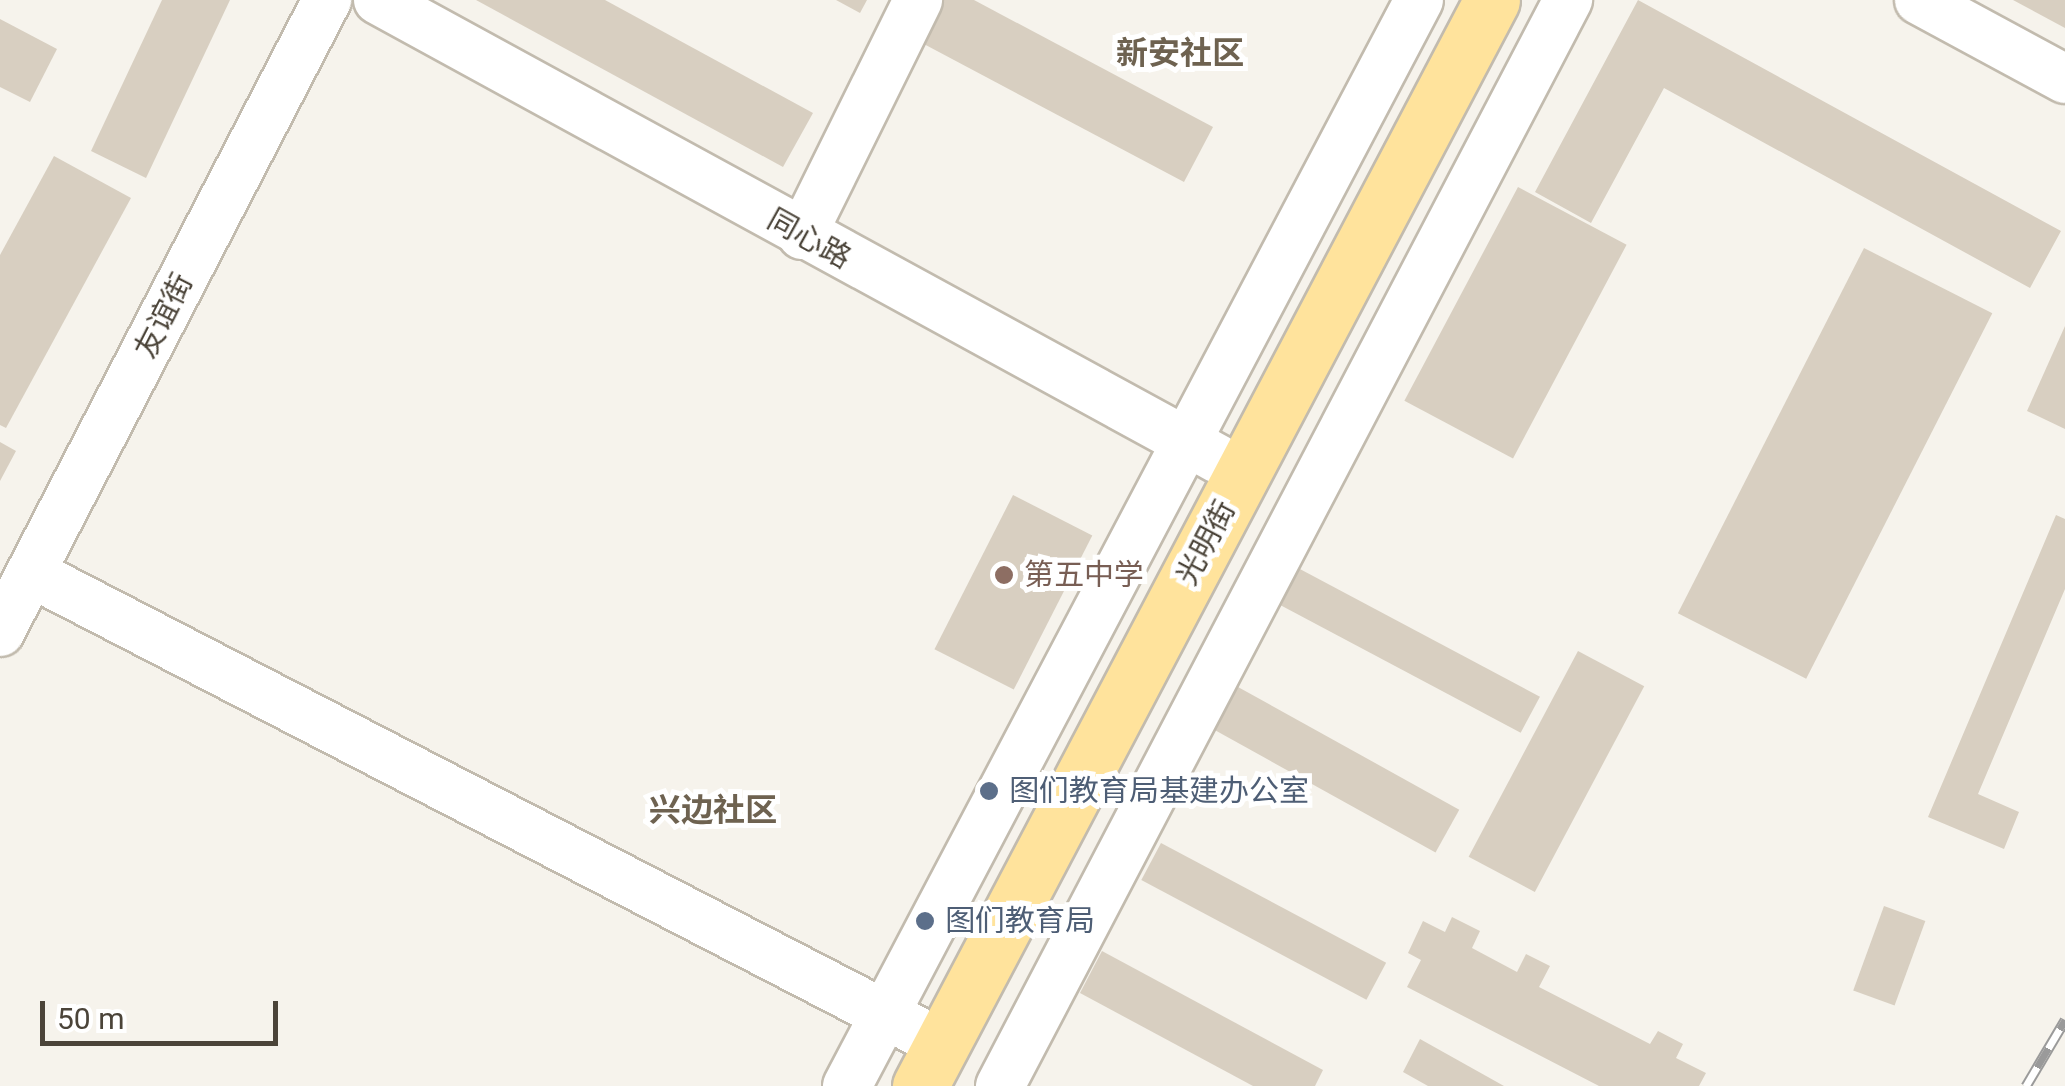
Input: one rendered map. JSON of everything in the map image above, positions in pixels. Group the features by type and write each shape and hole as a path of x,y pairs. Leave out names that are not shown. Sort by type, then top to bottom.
{"main road":[{"name":"光明街","path":"931,1065 1492,0"}],"street":[{"name":"友谊街","path":"0,632 327,0"},
{"name":"同心路","path":"378,0 802,235 1243,472"},
{"path":"802,235 918,0"},
{"path":"847,1086 1190,444 1419,0"},
{"path":"1000,1086 1568,0"},
{"path":"1920,0 2065,79"},
{"path":"31,573 885,1015 931,1065"}],"building":[{"path":"162,0 230,0 146,178 91,151"},
{"path":"476,0 605,0 813,113 783,167"},
{"path":"836,0 867,0 860,13"},
{"path":"923,0 974,0 1213,127 1184,182 905,34"},
{"path":"1638,0 2061,231 2030,288 1664,88 1591,223 1535,192"},
{"path":"2013,0 2065,0 2065,28"},
{"path":"0,19 57,49 30,102 0,87"},
{"path":"54,156 131,198 6,428 0,425 0,255"},
{"path":"1518,187 1627,245 1513,458 1404,401"},
{"path":"1864,248 1992,313 1806,679 1678,613"},
{"path":"2065,326 2065,429 2027,411"},
{"path":"0,442 16,451 0,481"},
{"path":"1013,495 1092,535 1014,690 934,649"},
{"path":"2056,515 2065,519 2065,589 1978,794 2019,812 2004,849 1928,817"},
{"path":"1298,568 1540,697 1521,733 1279,604"},
{"path":"1578,651 1644,686 1535,892 1469,857"},
{"path":"1238,687 1459,810 1436,853 1214,730"},
{"path":"1161,843 1386,963 1366,1000 1141,880"},
{"path":"1884,906 1925,921 1895,1006 1853,991"},
{"path":"1452,917 1480,931 1472,948 1517,972 1526,954 1550,966 1539,987 1650,1044 1658,1031 1683,1044 1676,1058 1706,1073 1699,1086 1599,1086 1407,987 1421,960 1408,953 1423,921 1445,932"},
{"path":"1102,951 1323,1070 1315,1086 1253,1086 1080,993"},
{"path":"1420,1039 1504,1086 1428,1086 1403,1072"}],"railway":[{"path":"2026,1086 2065,1020"}],"place":[{"name":"第五中学","path":"1004,575"},
{"name":"图们教育局基建办公室","path":"989,791"},
{"name":"图们教育局","path":"925,921"}],"district":[{"name":"新安社区","path":"1180,53"},
{"name":"兴边社区","path":"713,810"}]}
